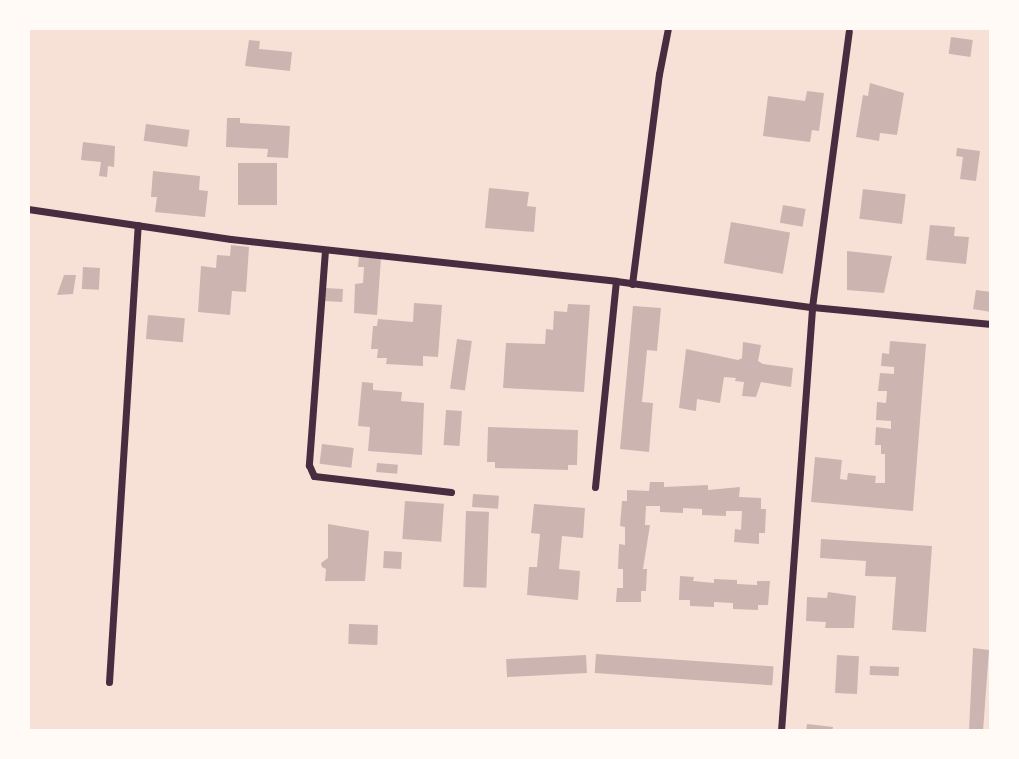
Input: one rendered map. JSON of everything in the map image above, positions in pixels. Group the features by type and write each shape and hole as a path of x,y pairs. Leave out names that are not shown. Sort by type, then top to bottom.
{"street":[{"path":"632,284 659,74 668,28"},
{"path":"781,731 812,307 849,31"},
{"path":"28,209 325,250 616,281 812,307 991,324"},
{"path":"109,682 138,226"},
{"path":"325,250 309,465 314,476 451,492"},
{"path":"595,488 616,281"}],"building":[{"path":"951,37 973,40 970,57 949,54"},
{"path":"249,40 260,41 259,49 292,52 290,71 245,66"},
{"path":"870,83 904,93 897,135 880,133 879,141 856,137 863,95 868,96"},
{"path":"807,91 824,93 819,131 812,130 810,142 763,136 768,96 805,101"},
{"path":"227,118 240,118 240,123 290,126 288,158 267,157 268,149 226,147"},
{"path":"146,124 190,130 187,147 144,141"},
{"path":"83,142 115,146 114,167 108,166 107,177 99,176 101,162 81,160"},
{"path":"957,148 980,151 976,181 960,179 963,157 956,156"},
{"path":"238,163 277,163 277,205 238,205"},
{"path":"153,171 200,176 199,190 208,191 205,217 155,212 157,197 151,197"},
{"path":"489,188 529,192 527,206 536,207 534,232 485,228"},
{"path":"863,189 906,194 902,224 859,219"},
{"path":"783,205 806,209 803,227 780,223"},
{"path":"731,222 790,232 783,274 724,263"},
{"path":"930,225 955,227 954,236 969,237 966,264 926,260"},
{"path":"231,245 249,247 246,292 232,291 230,315 198,312 201,266 216,268 217,255 230,256"},
{"path":"847,251 892,256 884,293 847,290"},
{"path":"359,256 381,258 377,315 354,313 355,284 363,283 364,267 358,267"},
{"path":"83,267 100,268 99,290 82,289"},
{"path":"64,275 76,275 73,294 57,295"},
{"path":"325,288 343,289 342,302 324,301"},
{"path":"976,290 991,292 991,312 973,309"},
{"path":"414,303 442,305 438,357 423,356 423,366 386,364 387,358 377,358 378,349 371,349 373,326 377,326 378,319 413,322"},
{"path":"568,304 590,305 584,392 503,388 506,343 545,344 546,329 553,330 554,311 567,312"},
{"path":"633,306 661,308 657,351 647,350 642,402 653,403 649,452 620,449"},
{"path":"148,315 185,318 183,342 146,339"},
{"path":"457,339 472,341 465,391 450,389"},
{"path":"890,341 926,344 913,511 811,502 815,457 842,460 840,479 847,480 848,473 876,476 875,483 885,483 885,454 881,454 881,445 875,445 876,427 891,429 891,421 876,420 877,402 886,403 887,391 878,391 880,373 894,374 894,367 881,366 882,353 889,354"},
{"path":"743,342 761,345 758,361 763,364 793,368 791,387 761,382 756,397 742,396 744,382 724,377 720,403 697,399 696,411 679,408 686,349 738,360 742,358"},
{"path":"362,382 373,383 373,390 402,392 401,401 424,403 422,455 368,451 370,427 358,426"},
{"path":"446,410 462,411 460,446 444,445"},
{"path":"488,427 578,430 577,465 568,465 568,470 495,468 495,462 487,462"},
{"path":"322,444 354,448 351,468 320,464"},
{"path":"377,463 398,465 397,474 376,472"},
{"path":"650,482 664,482 664,487 708,485 708,490 740,487 739,497 761,498 761,509 766,509 765,533 759,533 759,544 734,542 735,529 741,530 742,511 726,511 726,516 702,515 702,509 683,508 683,513 660,512 660,506 646,506 645,525 650,525 643,569 647,569 646,591 641,591 641,602 616,602 617,588 623,588 623,569 618,569 619,544 625,545 625,527 620,526 622,501 627,501 627,490 649,491"},
{"path":"473,494 499,496 498,509 472,507"},
{"path":"405,501 444,504 441,542 402,539"},
{"path":"534,504 585,508 583,538 562,536 559,569 580,571 578,600 527,595 529,567 537,567 540,534 531,533"},
{"path":"466,511 489,512 486,588 463,587"},
{"path":"328,524 369,531 365,581 325,581 326,569 321,563 328,558"},
{"path":"821,539 932,546 926,632 892,630 896,577 865,576 866,561 820,558"},
{"path":"384,551 402,552 401,569 383,568"},
{"path":"680,576 694,577 693,581 714,583 714,579 737,580 737,584 757,585 757,581 770,581 768,605 758,605 758,610 733,609 733,603 714,602 714,607 690,606 690,600 679,600"},
{"path":"828,592 856,596 854,628 825,628 826,622 806,621 807,597 827,598"},
{"path":"349,624 378,625 377,645 348,644"},
{"path":"973,648 989,650 983,731 969,731"},
{"path":"596,654 774,666 772,685 595,673"},
{"path":"586,655 587,673 507,677 506,659"},
{"path":"837,655 859,656 857,694 835,693"},
{"path":"870,666 899,667 899,676 870,675"},
{"path":"807,724 833,727 832,731 806,731"}]}
